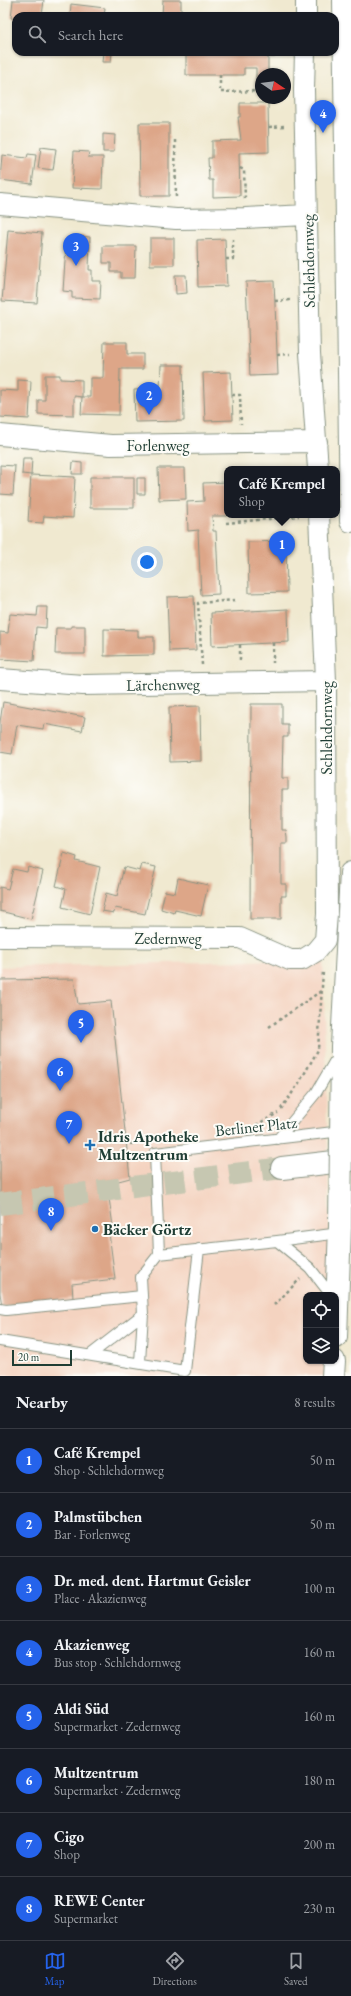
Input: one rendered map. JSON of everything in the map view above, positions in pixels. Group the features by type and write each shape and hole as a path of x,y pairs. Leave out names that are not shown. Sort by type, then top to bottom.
{"main road":[{"path":"344,0 351,521"},
{"path":"336,1292 344,1230 345,1134 342,1046 351,873"},
{"path":"282,1168 351,1160"},
{"path":"334,1364 334,1376"}],"street":[{"path":"306,0 306,12"},
{"name":"Schlehdornweg","path":"305,56 304,90 310,353 318,466"},
{"path":"0,204 176,219 239,219 307,215"},
{"name":"Forlenweg","path":"0,435 111,445 317,442"},
{"name":"Schlehdornweg","path":"310,518 326,681 327,914 325,940"},
{"name":"Lärchenweg","path":"0,679 82,685 326,681"},
{"name":"Zedernweg","path":"0,937 240,938 290,960 302,960 315,952 325,940"}],"lane":[{"path":"278,1140 316,1093 342,1046"},
{"name":"Berliner Platz","path":"159,1254 155,1153 345,1134"},
{"path":"140,1362 143,1314 141,1276 159,1254 276,1242 344,1230"},
{"path":"276,1242 310,1268 328,1292"},
{"path":"0,1341 140,1362 185,1371 199,1249"},
{"path":"0,1309 6,1310 142,1296"},
{"path":"90,1354 143,1314"}],"path":[{"path":"220,75 220,92 255,91"},
{"path":"175,140 176,219"},
{"path":"226,259 233,259 244,170 240,168"},
{"path":"232,396 240,395 242,444"},
{"path":"226,522 274,518"},
{"path":"203,683 198,603 235,600"},
{"name":"Berliner Platz","path":"251,1128 278,1113 300,1083 318,1050 323,966"},
{"path":"269,1027 321,991"},
{"path":"130,1144 148,1142"}],"shaded area":[{"path":"323,959 331,1292 303,1292 303,1364 327,1364 326,1376 0,1376 0,967"}],"building":[{"path":"13,0 44,0 42,12 12,12 11,18"},
{"path":"163,0 181,0 181,12 162,12"},
{"path":"71,4 105,8 104,12 70,12"},
{"path":"103,56 112,56 111,62 102,62"},
{"path":"186,56 275,56 268,57 268,68 244,68 244,75 186,75"},
{"path":"240,103 268,104 269,152 239,153 240,196 213,197 213,180 209,180 208,158 212,158 212,141 241,140 238,117 240,117"},
{"path":"139,123 169,123 169,196 140,196"},
{"path":"103,134 115,135 114,152 103,152"},
{"path":"41,147 56,149 53,170 38,168"},
{"path":"74,151 89,152 88,157 103,157 102,189 72,188"},
{"path":"28,154 36,155 32,184 0,180 2,155 27,158"},
{"path":"8,230 42,233 37,303 2,301"},
{"path":"79,236 90,237 89,270 92,270 92,281 101,281 100,299 72,298 72,292 63,291 66,246 78,247"},
{"path":"150,238 174,238 174,265 150,265"},
{"path":"225,239 227,286 198,287 197,240"},
{"path":"103,246 136,246 135,278 121,278 121,272 111,272 111,263 103,263"},
{"path":"175,275 186,275 187,293 176,294"},
{"path":"274,281 278,375 250,376 246,282"},
{"path":"104,342 127,342 127,354 143,354 143,369 120,369 119,415 81,414 82,397 90,397 90,378 103,378"},
{"path":"161,365 183,365 184,421 135,422 134,390 160,389"},
{"path":"231,372 233,420 205,421 203,373"},
{"path":"45,375 60,375 60,379 82,380 82,397 74,396 74,415 38,414 38,400 45,400"},
{"path":"18,380 31,381 29,419 0,417 0,390 18,391"},
{"path":"23,458 32,458 31,475 22,474"},
{"path":"73,462 82,463 82,474 72,474"},
{"path":"0,465 15,466 13,495 0,494"},
{"path":"158,468 185,468 186,499 159,500"},
{"path":"31,475 75,477 73,518 44,516 43,523 28,522"},
{"path":"90,477 134,477 134,508 90,508"},
{"path":"137,478 145,478 145,494 137,494"},
{"path":"224,482 224,516 212,516 213,531 216,531 219,594 201,595 199,530 188,531 187,502 204,501 203,483"},
{"path":"286,541 287,592 249,593 248,542"},
{"path":"194,596 196,650 169,651 167,597"},
{"path":"38,607 47,607 46,628 36,627 34,661 0,659 0,632 8,633 10,614 37,616"},
{"path":"288,609 289,642 212,646 211,613"},
{"path":"71,626 85,626 85,654 55,654 56,628 71,628"},
{"path":"104,629 138,630 138,637 154,637 154,655 104,656"},
{"path":"3,702 85,717 82,731 44,724 43,729 17,725 12,754 0,752 0,722"},
{"path":"251,704 282,704 282,724 288,724 288,737 283,737 282,778 288,778 288,790 282,790 282,830 286,830 287,843 281,843 281,884 286,884 286,896 281,896 281,919 250,919"},
{"path":"200,706 201,761 170,762 169,707"},
{"path":"64,853 77,857 76,861 100,867 90,914 62,907 66,889 56,886"},
{"path":"142,864 156,867 145,914 115,908 114,913 102,911 106,893 117,896 124,867 140,871"},
{"path":"28,867 43,871 31,919 0,911 0,887 8,889 13,869 27,872"},
{"path":"178,878 208,885 201,916 175,910 174,913 161,909 165,891 175,893"},
{"path":"74,979 78,1004 111,1001 130,1178 107,1184 114,1233 109,1233 115,1279 72,1284 73,1298 2,1307 0,1293 0,980"}],"tunnel":[{"path":"0,1204 282,1168"}],"place":[{"name":"Akazienweg","path":"323,133"},
{"name":"Dr. med. dent. Hartmut Geisler","path":"76,266"},
{"name":"Palmstübchen","path":"149,415"},
{"name":"Café Krempel","path":"282,564"},
{"name":"Aldi Süd","path":"81,1043"},
{"name":"Multzentrum","path":"60,1091"},
{"name":"Cigo","path":"69,1144"},
{"name":"Idris Apotheke Multzentrum","path":"90,1145"},
{"name":"Bäcker Görtz","path":"95,1229"},
{"name":"REWE Center","path":"51,1231"}]}
